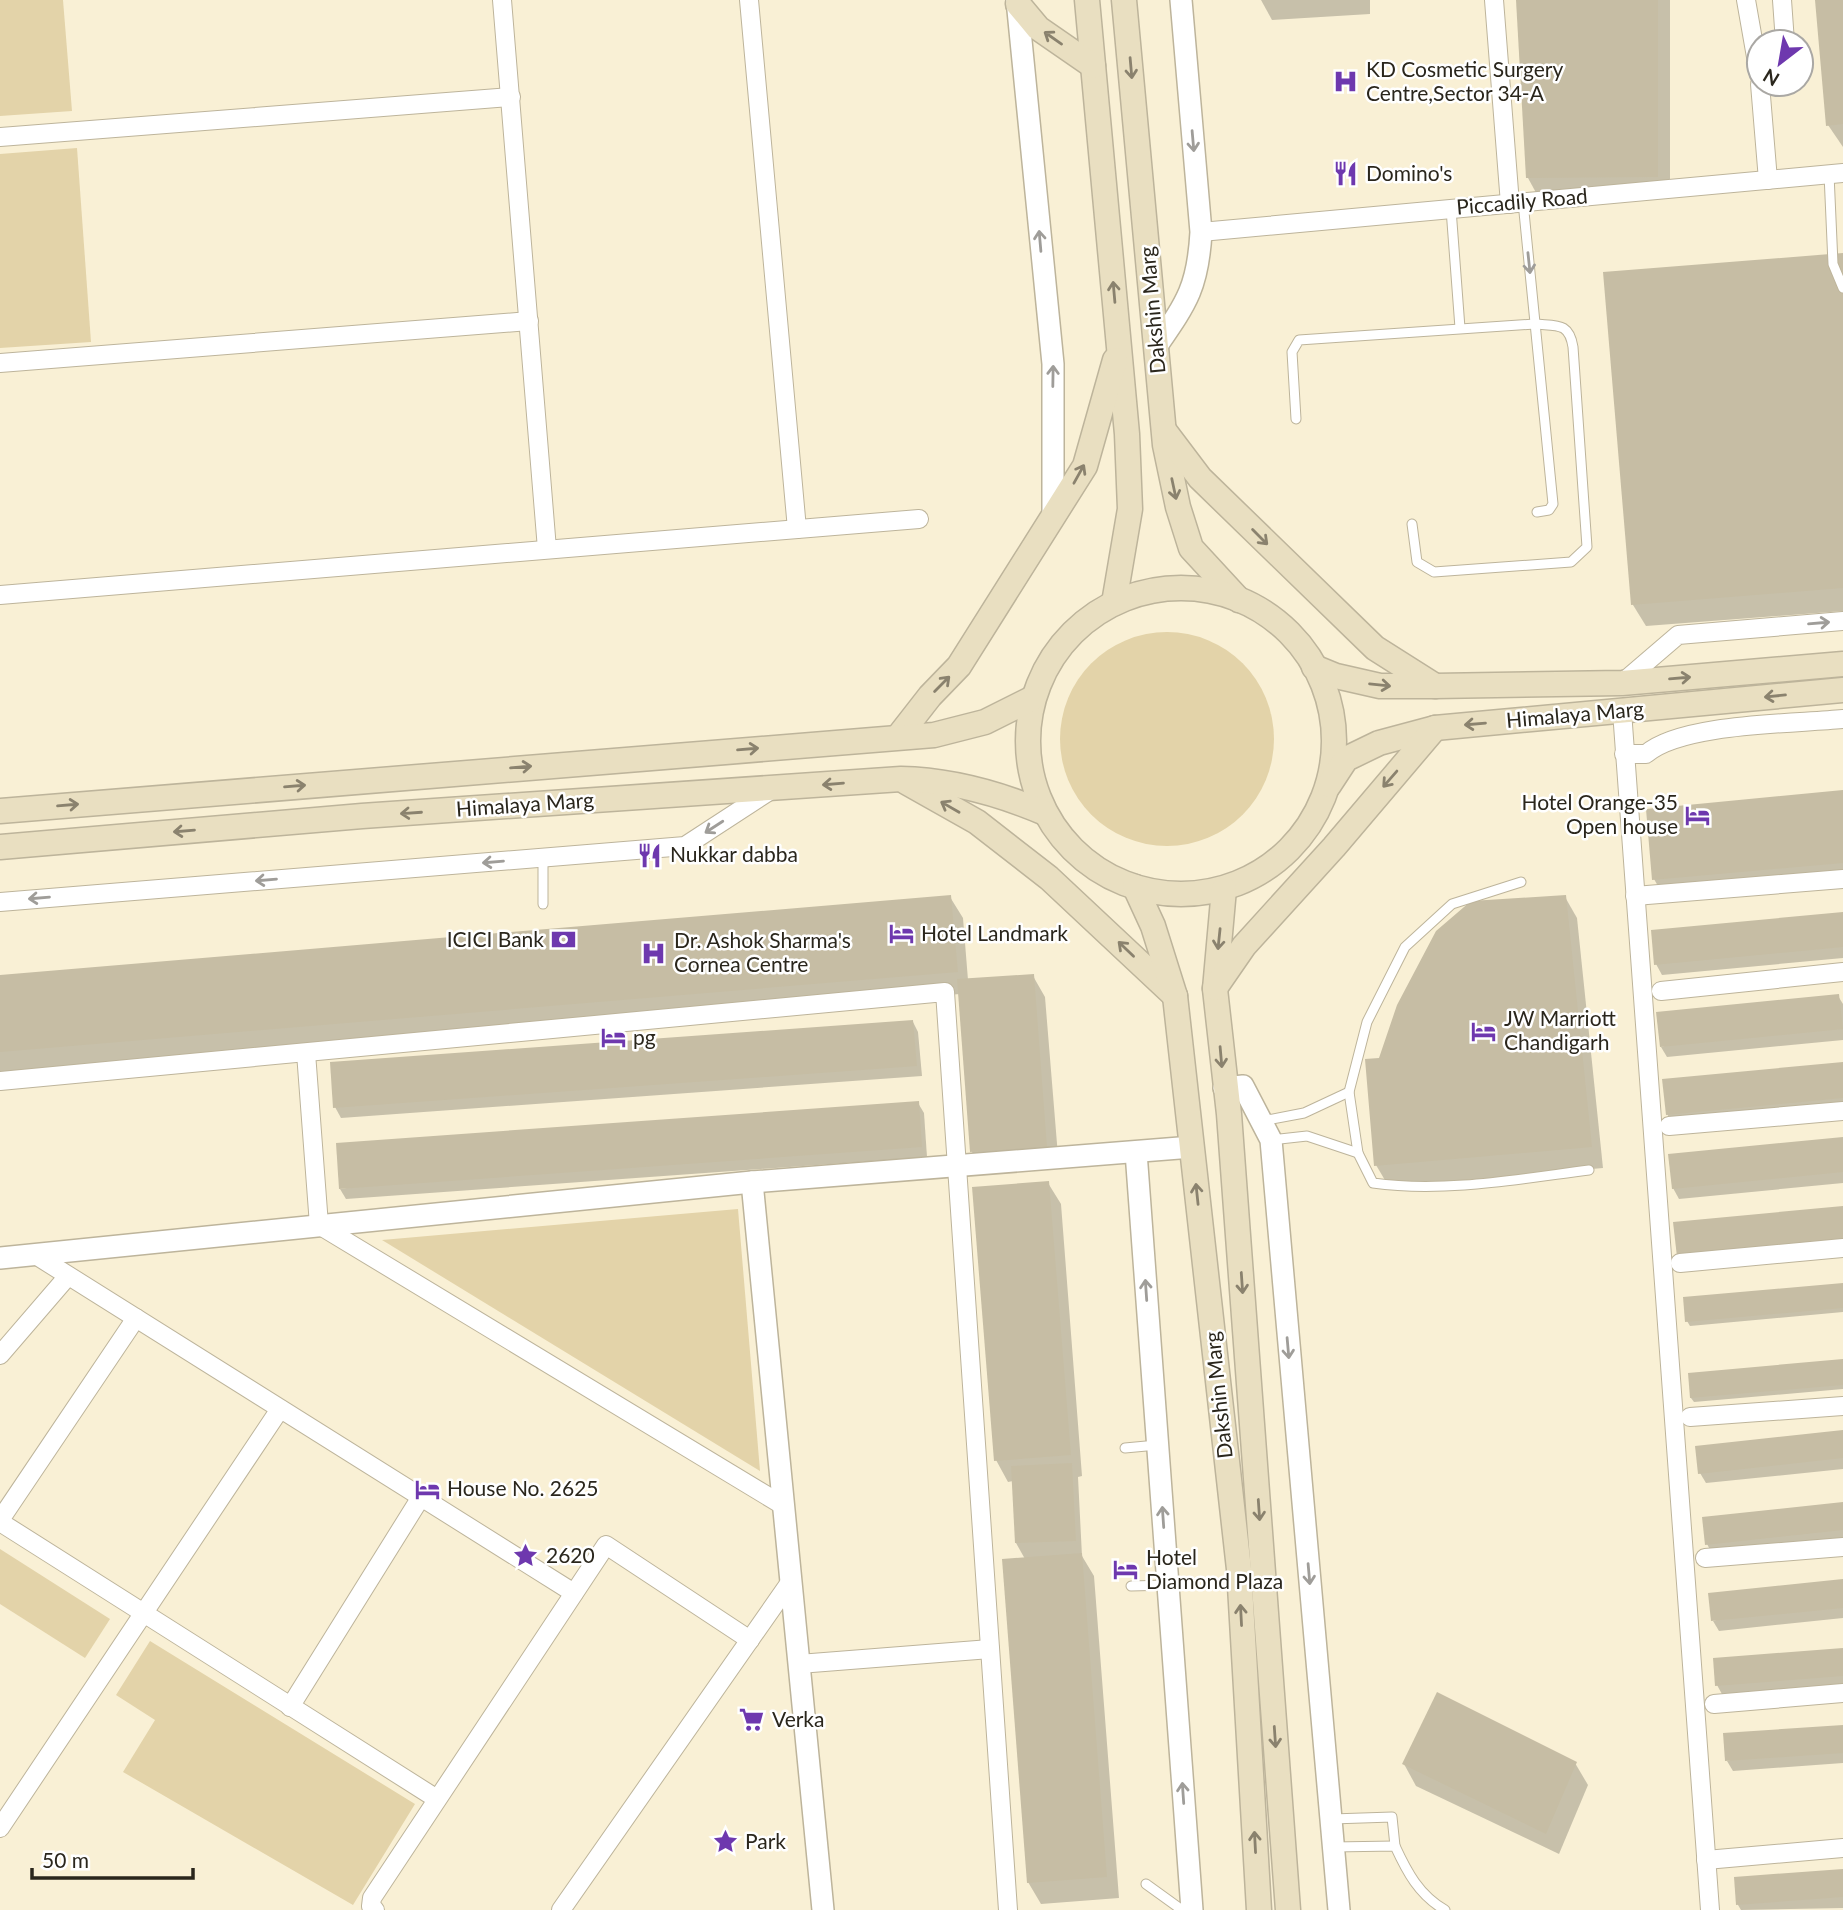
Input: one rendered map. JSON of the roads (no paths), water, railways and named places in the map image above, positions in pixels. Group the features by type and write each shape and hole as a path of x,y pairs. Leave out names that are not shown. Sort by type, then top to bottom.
{"main road":[{"name":"Dakshin Marg","path":"1087,0 1127,434 1130,509 1114,603"},
{"name":"Dakshin Marg","path":"1124,0 1165,432 1178,507 1191,548 1238,600"},
{"path":"1017,2 1038,28 1093,66"},
{"path":"898,737 930,696 960,666 1085,466 1119,345"},
{"path":"1165,432 1200,478 1375,648 1435,686"},
{"path":"1197,589 1238,600 1269,616 1294,639 1314,667 1330,705 1334,747 1327,788 1312,822 1288,851 1258,874 1224,889 1195,894 1164,894 1135,887 1099,871 1078,854 1068,845 1045,813 1031,776 1027,737 1033,698 1050,659 1078,626 1114,603 1165,590 1197,589"},
{"name":"Himalaya Marg","path":"1314,667 1336,676 1380,686 1435,686 1622,683 1843,664"},
{"name":"Himalaya Marg","path":"1327,788 1346,760 1379,743 1435,728 1843,690"},
{"name":"Himalaya Marg","path":"0,811 934,735 985,722 1033,698"},
{"path":"1214,989 1244,946 1334,847 1435,728"},
{"path":"901,779 976,822 1049,878 1175,996"},
{"name":"Himalaya Marg","path":"0,847 362,816 901,779 930,779 993,793 1045,813"},
{"name":"Dakshin Marg","path":"1135,887 1148,914 1175,996 1238,1569 1259,1910"},
{"name":"Dakshin Marg","path":"1224,889 1214,989 1229,1114 1287,1910"}],"street":[{"path":"502,0 547,549"},
{"path":"749,0 797,529"},
{"path":"1156,347 1191,296 1199,268 1201,232 1181,0"},
{"path":"1494,0 1516,203"},
{"path":"1746,0 1751,28"},
{"path":"1782,0 1784,28"},
{"path":"1017,2 1053,364 1053,518"},
{"path":"0,137 511,97"},
{"path":"1761,98 1768,180"},
{"name":"Piccadily Road","path":"1201,232 1836,174"},
{"path":"0,363 529,321"},
{"path":"0,595 919,519"},
{"path":"1622,683 1678,635 1843,621"},
{"path":"1622,711 1623,754 1710,1910"},
{"path":"1623,754 1646,754 1658,744 1686,734 1843,719"},
{"path":"0,902 685,846 771,789"},
{"path":"1635,895 1843,879"},
{"path":"1661,990 1843,972"},
{"path":"0,1081 945,992 1008,1910"},
{"path":"306,1053 319,1226"},
{"path":"1224,1088 1243,1086 1266,1130 1339,1910"},
{"path":"1669,1126 1843,1111"},
{"path":"0,1258 752,1182 1192,1147"},
{"path":"1136,1152 1192,1910"},
{"path":"752,1182 823,1910"},
{"path":"319,1226 783,1506"},
{"path":"1680,1263 1843,1248"},
{"path":"34,1254 574,1593"},
{"path":"0,1354 68,1276"},
{"path":"136,1318 0,1521 437,1799"},
{"path":"1690,1417 1843,1406"},
{"path":"0,1828 281,1409"},
{"path":"290,1707 421,1497"},
{"path":"375,1910 371,1906 372,1898 606,1545 750,1640"},
{"path":"1705,1558 1843,1547"},
{"path":"561,1910 791,1581"},
{"path":"799,1664 989,1649"},
{"path":"1714,1704 1843,1693"},
{"path":"1706,1860 1843,1848"}],"lane":[{"path":"1836,174 1833,264 1843,288"},
{"path":"1516,203 1535,324 1553,504 1549,510 1537,512"},
{"path":"1451,209 1460,328"},
{"path":"1296,419 1292,352 1299,340 1535,324 1562,326 1571,335 1587,547 1570,562 1434,572 1418,562 1412,524"},
{"path":"543,858 543,904"},
{"path":"1521,881 1452,904 1405,947 1367,1022 1349,1093 1358,1153 1373,1183 1397,1186 1488,1182 1589,1170"},
{"path":"1266,1130 1349,1093"},
{"path":"1266,1130 1307,1136 1358,1153"},
{"path":"1125,1448 1157,1445"},
{"path":"1131,1587 1168,1585"},
{"path":"1330,1819 1392,1817 1395,1846 1409,1878 1433,1903 1445,1910"},
{"path":"1332,1847 1395,1846"},
{"path":"1146,1884 1182,1910"}],"place":[{"name":"KD Cosmetic Surgery Centre,Sector 34-A","path":"1346,82"},
{"name":"Domino's","path":"1346,174"},
{"name":"Hotel Orange-35 Open house","path":"1698,815"},
{"name":"Nukkar dabba","path":"650,855"},
{"name":"Hotel Landmark","path":"901,934"},
{"name":"ICICI Bank","path":"564,940"},
{"name":"Dr. Ashok Sharma's Cornea Centre","path":"654,953"},
{"name":"JW Marriott Chandigarh","path":"1484,1031"},
{"name":"pg","path":"613,1038"},
{"name":"House No. 2625","path":"427,1489"},
{"name":"2620","path":"526,1556"},
{"name":"Hotel Diamond Plaza","path":"1126,1570"},
{"name":"Verka","path":"752,1720"},
{"name":"Park","path":"725,1842"}]}
